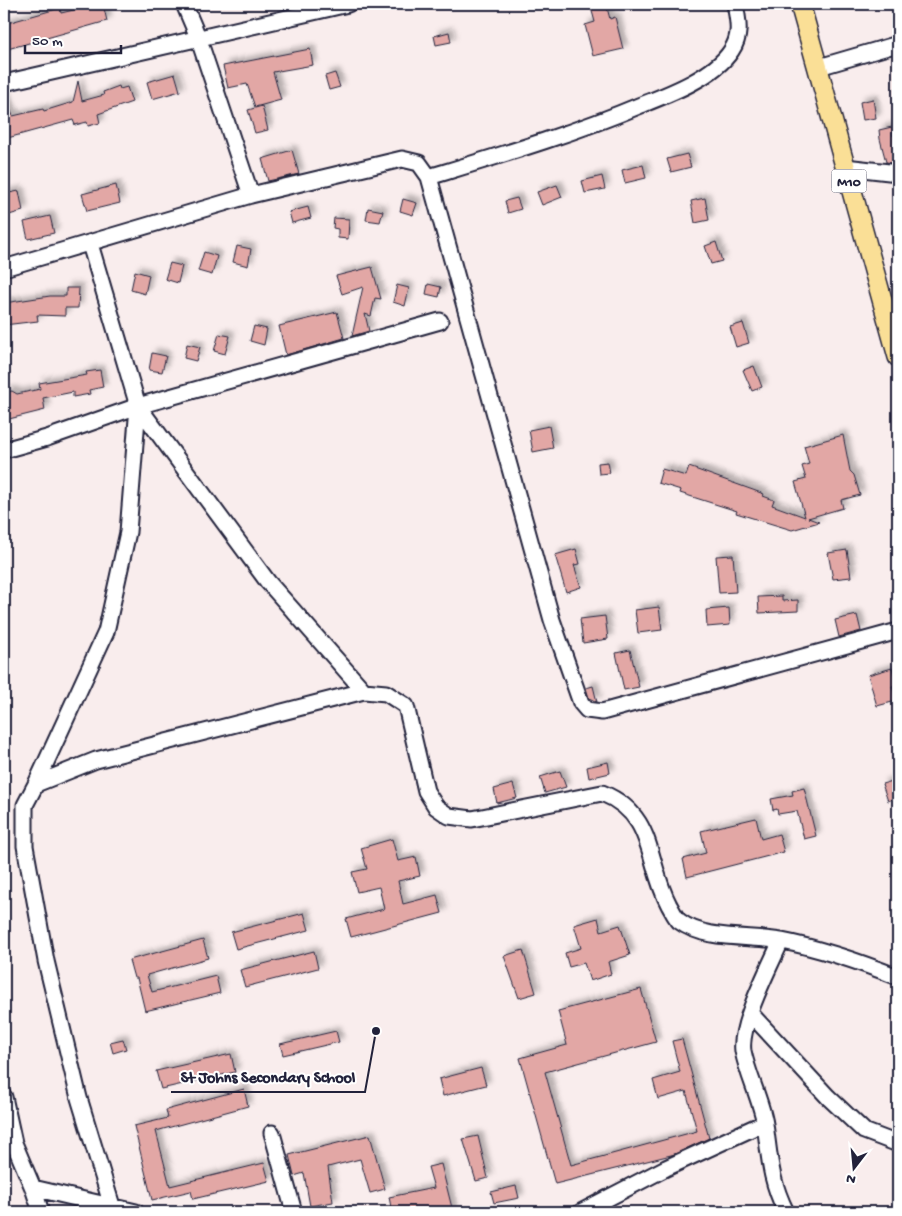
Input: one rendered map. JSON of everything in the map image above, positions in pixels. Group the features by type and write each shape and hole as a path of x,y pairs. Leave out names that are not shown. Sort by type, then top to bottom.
{"main road":[{"name":"M10","path":"800,4 898,357"}],"street":[{"path":"184,4 198,37 250,195"},
{"path":"4,83 348,4"},
{"path":"429,177 585,129 670,94 720,64 731,51 739,28 735,4"},
{"path":"818,66 898,44"},
{"path":"4,268 250,195 402,159 419,164 429,177 552,620 581,704 587,710 602,712 898,631"},
{"path":"845,168 898,173"},
{"path":"90,244 138,406 268,582 364,691"},
{"path":"4,450 47,438 138,406 440,322"},
{"path":"112,1206 76,1089 46,961 25,846 24,805 36,784 106,632 128,532 138,406"},
{"path":"36,784 96,760 364,691 386,693 406,706 426,791 436,807 449,816 472,820 602,793 616,799 645,831 661,890 678,920 697,931 781,940 841,954 898,977"},
{"path":"781,940 750,1013 743,1048 764,1123 774,1188 786,1212"},
{"path":"750,1013 828,1097 864,1131 898,1144"},
{"path":"4,1097 14,1143 41,1212"},
{"path":"581,1212 666,1168 764,1123"},
{"path":"272,1134 294,1212"},
{"path":"33,1188 136,1212"}],"building":[{"path":"103,4 107,21 4,50 4,24 60,8 61,13"},
{"path":"590,4 606,4 610,19 615,17 623,49 593,56 585,25 595,22"},
{"path":"449,32 451,42 436,45 434,36"},
{"path":"310,49 313,65 273,72 281,100 255,107 247,84 228,88 223,66"},
{"path":"335,73 340,87 329,90 325,76"},
{"path":"175,74 180,91 152,99 147,82"},
{"path":"78,81 82,101 104,95 103,92 119,86 120,89 127,87 132,102 98,114 100,123 88,126 87,122 75,125 73,120 4,139 4,95 13,116 43,109 44,111 73,102"},
{"path":"873,99 876,118 863,120 860,102"},
{"path":"262,106 268,130 255,133 248,110"},
{"path":"892,127 893,136 898,135 898,164 886,162 880,139 879,130"},
{"path":"292,150 299,174 268,181 262,159"},
{"path":"687,154 691,167 671,172 667,159"},
{"path":"643,165 646,178 625,183 622,170"},
{"path":"602,176 605,189 585,193 582,181"},
{"path":"116,185 120,203 87,211 82,194"},
{"path":"557,185 562,197 542,205 537,192"},
{"path":"19,191 23,211 9,215 4,194"},
{"path":"517,198 521,209 508,213 505,201"},
{"path":"705,198 709,220 695,223 691,201"},
{"path":"403,199 417,203 413,215 400,211"},
{"path":"308,207 311,218 292,223 289,212"},
{"path":"368,208 383,211 380,222 366,220"},
{"path":"50,216 54,233 28,239 24,222"},
{"path":"334,218 349,219 348,239 338,238 338,229 333,228"},
{"path":"716,242 722,261 711,264 705,246"},
{"path":"237,246 251,249 248,266 233,262"},
{"path":"204,252 217,256 212,275 198,271"},
{"path":"170,263 182,266 178,283 165,279"},
{"path":"372,267 381,299 375,298 371,316 365,314 369,331 352,336 363,287 342,294 336,276"},
{"path":"135,271 149,275 145,294 131,290"},
{"path":"428,284 441,287 439,297 426,294"},
{"path":"397,285 409,288 405,306 393,302"},
{"path":"66,288 79,288 78,308 65,308 65,316 37,315 38,321 4,325 4,303 50,296 66,296"},
{"path":"337,312 344,338 286,355 279,326"},
{"path":"743,323 749,343 736,347 730,327"},
{"path":"254,326 267,329 264,345 250,341"},
{"path":"219,334 230,336 225,354 214,351"},
{"path":"187,344 200,347 196,361 184,358"},
{"path":"152,353 166,356 162,372 149,370"},
{"path":"754,366 762,387 752,391 743,370"},
{"path":"100,370 103,387 89,390 90,394 73,397 73,392 43,398 45,410 5,420 4,393 12,391 17,394 40,389 39,383 87,375 86,372"},
{"path":"549,426 553,448 533,452 529,430"},
{"path":"843,435 850,471 854,475 860,495 841,500 843,508 808,518 819,522 792,530 736,513 737,511 680,493 681,490 658,483 662,469 686,476 689,467 764,494 763,496 774,500 772,505 805,517 795,482 806,479 802,466 809,464 804,446"},
{"path":"608,462 610,473 599,474 598,463"},
{"path":"576,549 580,564 574,565 581,587 566,592 555,555"},
{"path":"847,550 851,577 833,579 828,553"},
{"path":"733,555 736,592 719,593 716,556"},
{"path":"782,596 782,601 798,600 798,611 759,613 758,597"},
{"path":"659,607 662,630 638,633 635,610"},
{"path":"729,608 730,625 707,627 706,610"},
{"path":"857,615 861,631 839,637 835,620"},
{"path":"605,616 608,639 583,643 580,619"},
{"path":"630,650 639,687 624,690 616,653"},
{"path":"892,668 897,685 892,686 896,701 877,706 868,675"},
{"path":"593,686 597,702 589,698 586,688"},
{"path":"608,762 610,773 589,778 587,767"},
{"path":"560,771 566,787 545,793 540,777"},
{"path":"896,780 898,797 888,801 882,784"},
{"path":"513,784 517,798 497,803 494,789"},
{"path":"804,788 816,836 804,839 797,811 778,814 777,809 773,810 771,799 793,795 792,791"},
{"path":"756,818 761,839 779,834 784,852 687,877 683,859 706,853 701,831"},
{"path":"392,839 398,861 416,857 420,876 398,881 403,904 437,895 442,913 351,937 346,919 384,909 379,887 357,892 352,872 367,869 361,848"},
{"path":"304,913 309,930 236,949 231,932"},
{"path":"598,918 601,931 620,925 630,955 608,962 611,974 590,981 584,963 569,967 565,953 581,948 574,925"},
{"path":"203,940 208,958 147,975 152,992 216,976 220,993 145,1011 137,978 134,978 129,960"},
{"path":"523,950 536,993 519,998 504,956"},
{"path":"314,951 318,968 245,987 240,970"},
{"path":"641,989 656,1042 545,1072 571,1165 697,1131 686,1091 658,1099 653,1080 680,1072 672,1041 682,1039 709,1138 675,1154 555,1184 520,1058 567,1045 558,1011"},
{"path":"336,1031 339,1042 283,1055 280,1044"},
{"path":"123,1039 126,1049 113,1053 110,1042"},
{"path":"231,1054 235,1072 161,1089 156,1071"},
{"path":"481,1068 486,1085 443,1096 439,1079"},
{"path":"244,1089 248,1106 156,1131 170,1186 264,1163 269,1181 193,1199 191,1191 152,1200 134,1126 168,1118 166,1110"},
{"path":"370,1135 385,1189 370,1193 360,1159 328,1167 333,1202 310,1206 304,1173 294,1176 289,1155"},
{"path":"478,1136 488,1178 476,1181 463,1139"},
{"path":"441,1164 453,1212 440,1212 439,1207 415,1212 392,1212 389,1197 434,1188 428,1167"},
{"path":"516,1186 519,1198 494,1203 491,1192"}],"place":[{"name":"St Johns Secondary School","path":"376,1031"}]}
